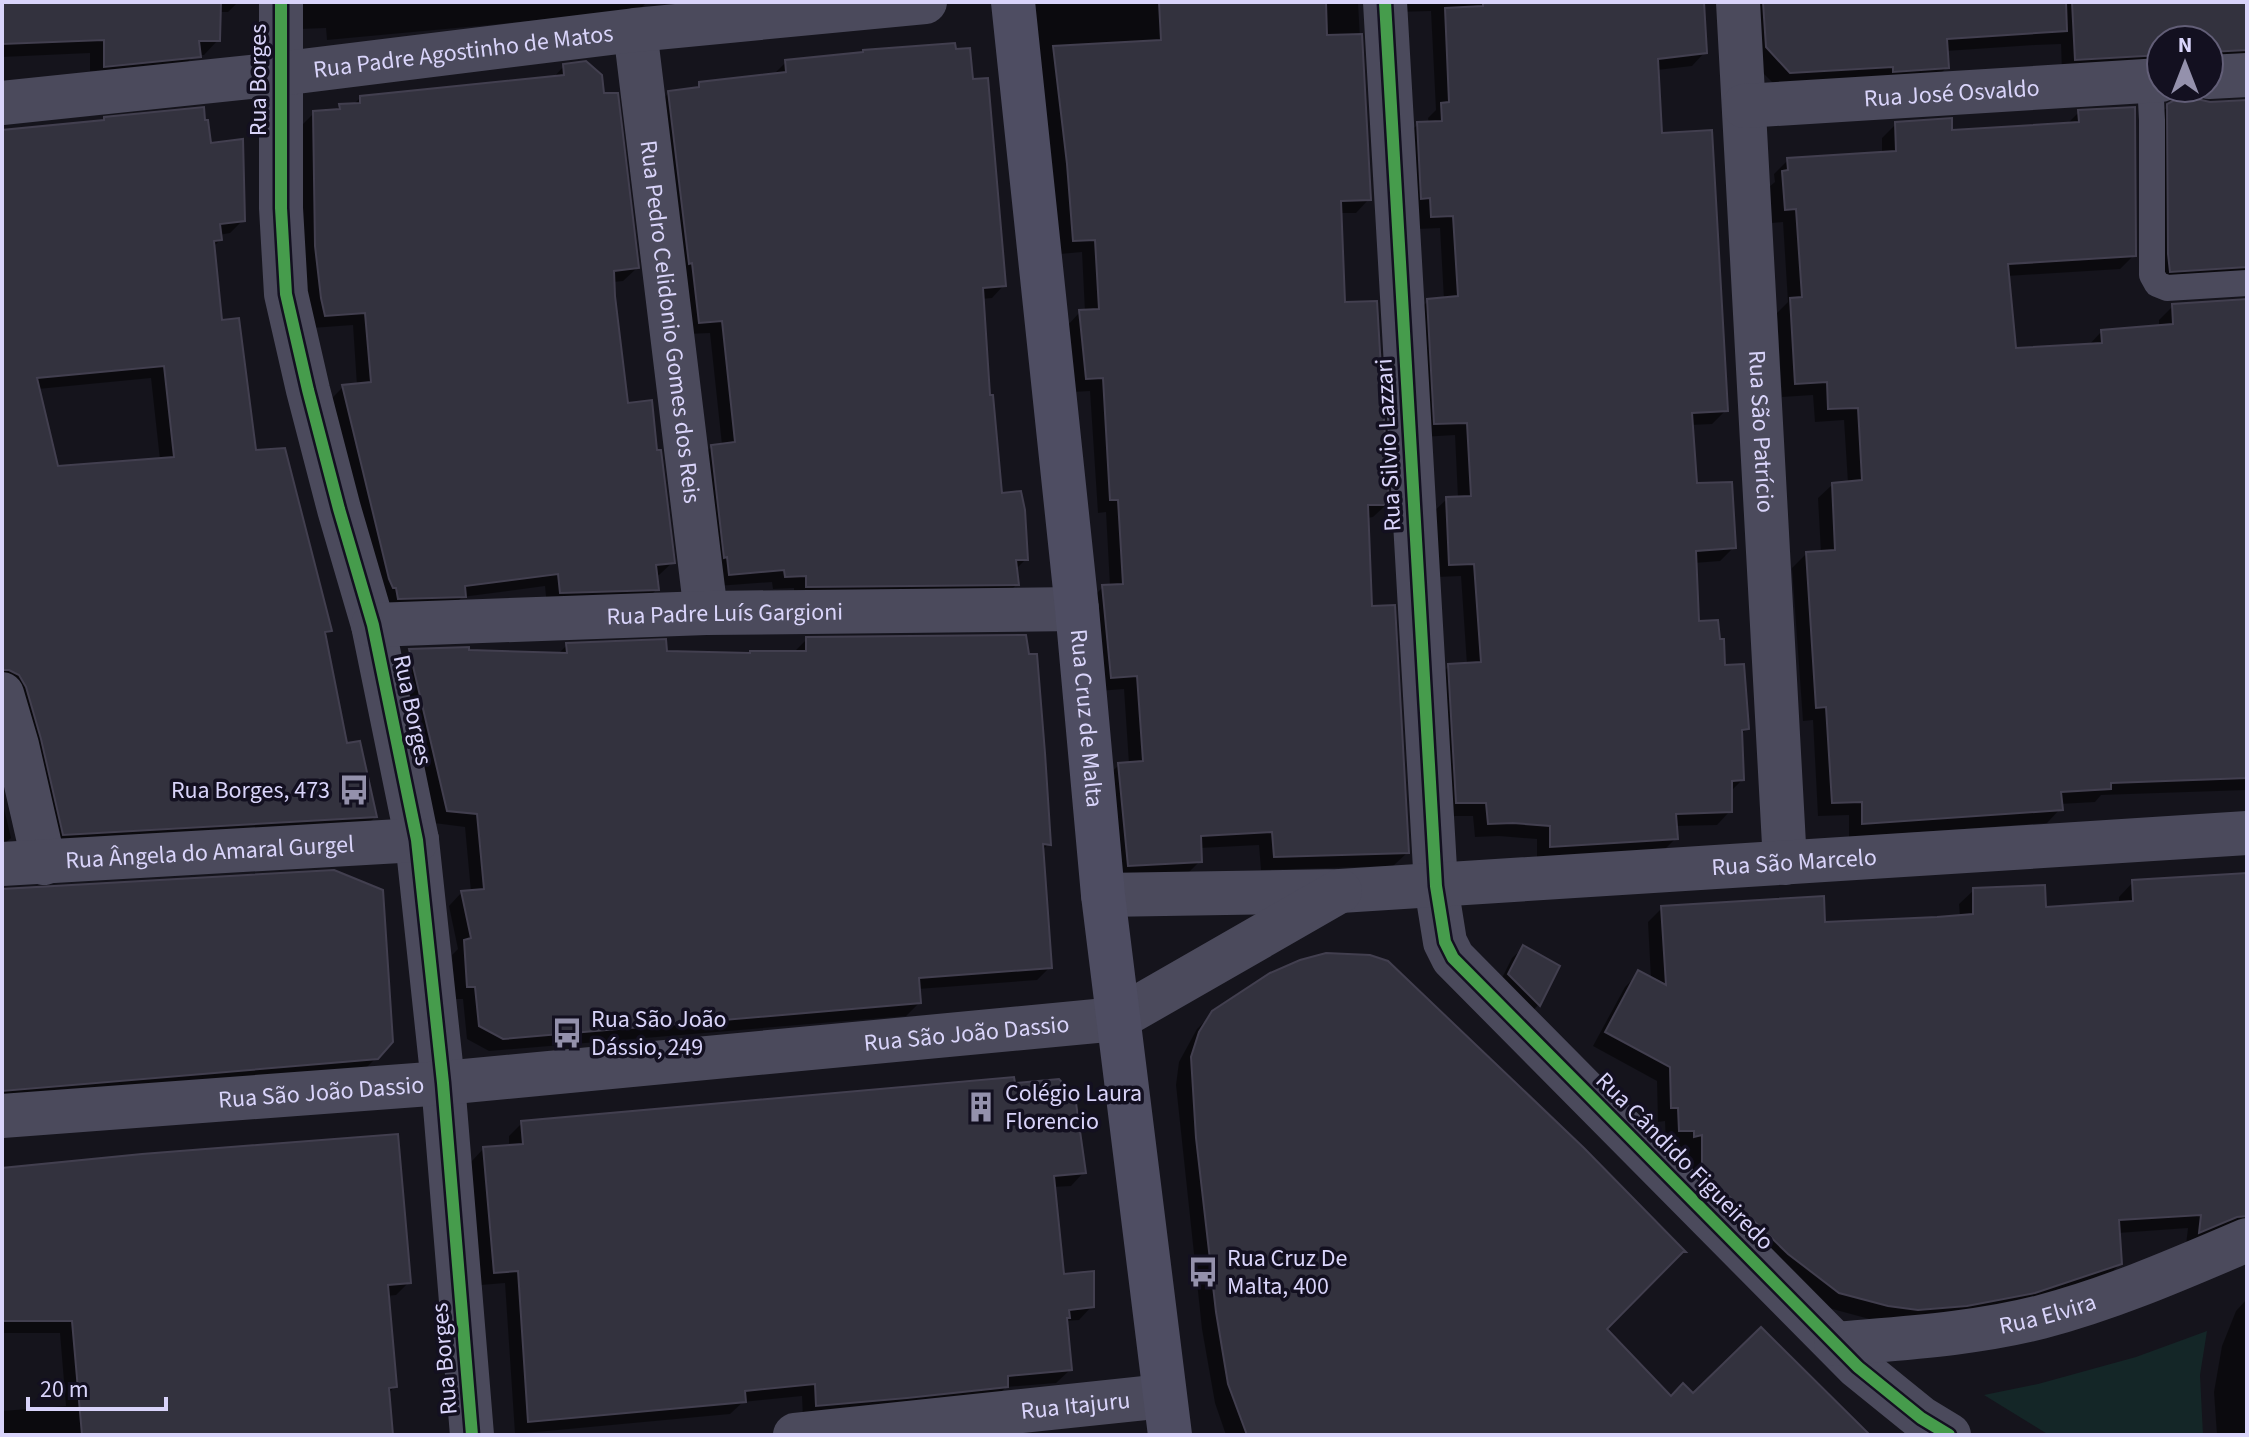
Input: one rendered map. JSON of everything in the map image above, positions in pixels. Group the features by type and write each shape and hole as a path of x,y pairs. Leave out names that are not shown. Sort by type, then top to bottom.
{"street":[{"name":"Rua Borges","path":"281,2 281,208 286,294 335,494 373,625 417,840 443,1083 472,1435"},
{"name":"Rua Padre Agostinho de Matos","path":"2,103 279,74 635,30 925,2"},
{"name":"Rua Cruz de Malta","path":"1013,2 1077,609 1103,895 1167,1416"},
{"name":"Rua Silvio Lazzari","path":"1385,2 1436,886"},
{"name":"Rua São Patrício","path":"1738,2 1785,863"},
{"name":"Rua Pedro Celidonio Gomes dos Reis","path":"635,30 706,613"},
{"path":"2225,76 2247,75"},
{"name":"Rua José Osvaldo","path":"1744,106 2145,81"},
{"name":"Rua Padre Luís Gargioni","path":"373,625 706,613 1077,609"},
{"path":"2,694 17,745 23,863"},
{"name":"Rua São Marcelo","path":"1103,895 1340,891 1436,886 2247,833"},
{"name":"Rua Ângela do Amaral Gurgel","path":"23,863 417,840"},
{"name":"Rua Cândido Figueiredo","path":"1436,886 1445,942 1453,958 1858,1367 1949,1435"},
{"name":"Rua São Marcelo","path":"1117,1019 1340,891"},
{"name":"Rua São João Dassio","path":"2,1116 443,1083 1117,1019"},
{"name":"Rua Elvira","path":"1836,1344 1941,1335 2039,1317 2141,1286 2247,1240"},
{"name":"Rua Itajuru","path":"795,1435 1167,1416"}],"lane":[{"path":"2153,104 2152,275 2157,284 2167,288 2247,283"}],"shaded area":[{"path":"2207,1331 2200,1375 2203,1435 2049,1435 1984,1395 2038,1384 2136,1357"}],"building":[{"path":"2,2 221,2 220,41 199,41 201,57 104,67 104,40 2,44"},
{"path":"1159,2 1326,2 1327,35 1362,34 1371,200 1341,201 1345,302 1377,301 1389,505 1368,505 1372,606 1395,605 1409,853 1274,857 1272,832 1201,836 1202,862 1128,866 1118,763 1143,761 1137,676 1111,678 1102,585 1123,584 1118,500 1110,500 1103,378 1086,379 1079,310 1099,309 1095,240 1073,241 1053,46 1161,40"},
{"path":"1483,2 1704,2 1707,53 1658,59 1662,133 1712,130 1728,411 1692,413 1697,483 1732,482 1736,548 1696,551 1699,621 1718,620 1720,639 1724,639 1725,665 1744,664 1749,729 1742,730 1744,780 1732,781 1732,812 1676,814 1678,839 1550,847 1550,826 1488,824 1486,803 1456,803 1448,664 1481,662 1474,564 1449,565 1446,497 1471,496 1467,423 1434,424 1427,299 1458,296 1453,216 1431,217 1430,198 1421,199 1417,122 1442,121 1441,103 1449,102 1445,8 1483,6"},
{"path":"1763,2 2066,2 2067,31 1947,39 1949,68 1893,72 1893,67 1790,73 1766,47"},
{"path":"2072,2 2247,2 2247,50 2225,51 2225,24 2145,24 2145,56 2075,60"},
{"path":"955,43 956,49 970,48 973,79 988,78 1006,286 983,288 990,395 993,395 1002,493 1021,491 1025,510 1028,560 1016,560 1019,585 806,587 806,576 785,577 784,570 729,575 727,557 724,558 711,445 735,442 722,321 699,323 668,91 699,87 699,82 786,72 785,60"},
{"path":"586,61 602,75 604,93 618,93 639,268 614,271 615,296 628,403 652,400 675,563 656,565 659,590 560,593 558,574 465,586 466,597 398,599 396,588 389,579 342,385 371,382 365,313 325,316 321,298 315,246 313,111 340,109 339,104 360,103 360,96 564,75 563,64"},
{"path":"2247,100 2247,267 2170,272 2167,104 2225,104 2225,101"},
{"path":"204,107 211,143 243,139 245,221 220,224 222,240 214,241 222,320 239,318 256,450 285,448 332,631 325,632 347,743 360,741 377,817 63,835 26,687 19,675 2,670 2,130 104,120 104,117","holes":["164,366 174,457 58,466 37,378"]},
{"path":"2135,107 2136,256 2008,264 2016,348 2102,343 2101,330 2173,324 2172,304 2247,299 2247,778 2111,783 2111,789 2061,792 2063,810 1862,824 1862,802 1832,803 1826,707 1816,708 1806,552 1835,550 1832,483 1862,480 1858,408 1828,409 1827,382 1795,384 1790,298 1802,297 1796,209 1785,210 1782,171 1788,170 1787,158 1896,151 1895,122 1952,118 1952,130 2018,126 2079,122 2078,110"},
{"path":"1026,635 1029,654 1037,654 1045,753 1051,845 1043,844 1052,968 919,978 921,1003 503,1039 479,1026 475,987 467,987 464,940 471,938 461,891 484,889 477,814 447,811 409,649 469,647 469,650 567,653 566,643 666,639 667,651 750,653 806,651 806,637"},
{"path":"334,870 383,890 393,1042 378,1059 2,1091 2,889"},
{"path":"2247,873 2247,1216 2199,1233 2201,1215 2119,1220 2122,1264 2035,1293 1967,1306 1918,1310 1888,1306 1839,1293 1788,1254 1702,1170 1702,1135 1694,1137 1694,1131 1679,1131 1678,1108 1671,1108 1670,1067 1605,1032 1638,970 1666,985 1661,906 1824,896 1825,922 1937,917 1973,914 1973,888 2045,885 2046,907 2133,901 2132,880"},
{"path":"1523,945 1560,966 1540,1006 1508,974"},
{"path":"1326,953 1370,955 1388,961 1584,1148 1686,1252 1607,1329 1671,1396 1683,1383 1693,1393 1761,1327 1870,1435 1247,1435 1228,1384 1216,1312 1196,1138 1191,1057 1199,1032 1212,1011 1270,973"},
{"path":"1014,1077 1015,1083 1059,1079 1075,1096 1086,1173 1054,1176 1064,1274 1094,1271 1094,1307 1069,1310 1072,1370 1008,1376 1008,1387 907,1398 816,1406 815,1384 745,1391 746,1402 528,1422 518,1271 494,1273 483,1147 523,1144 521,1121"},
{"path":"398,1134 411,1283 388,1285 397,1387 389,1388 393,1435 82,1435 72,1321 2,1321 2,1168"}],"cycle path":[{"path":"281,2 281,208 286,294 339,509 373,625 417,840 443,1083 472,1435"},
{"path":"1385,2 1436,886 1445,942 1453,958 1858,1367 1921,1418 1949,1435"}],"place":[{"name":"Rua Borges, 473","path":"354,790"},
{"name":"Rua São João Dássio, 249","path":"567,1033"},
{"name":"Colégio Laura Florencio","path":"981,1107"},
{"name":"Rua Cruz De Malta, 400","path":"1203,1272"}]}
